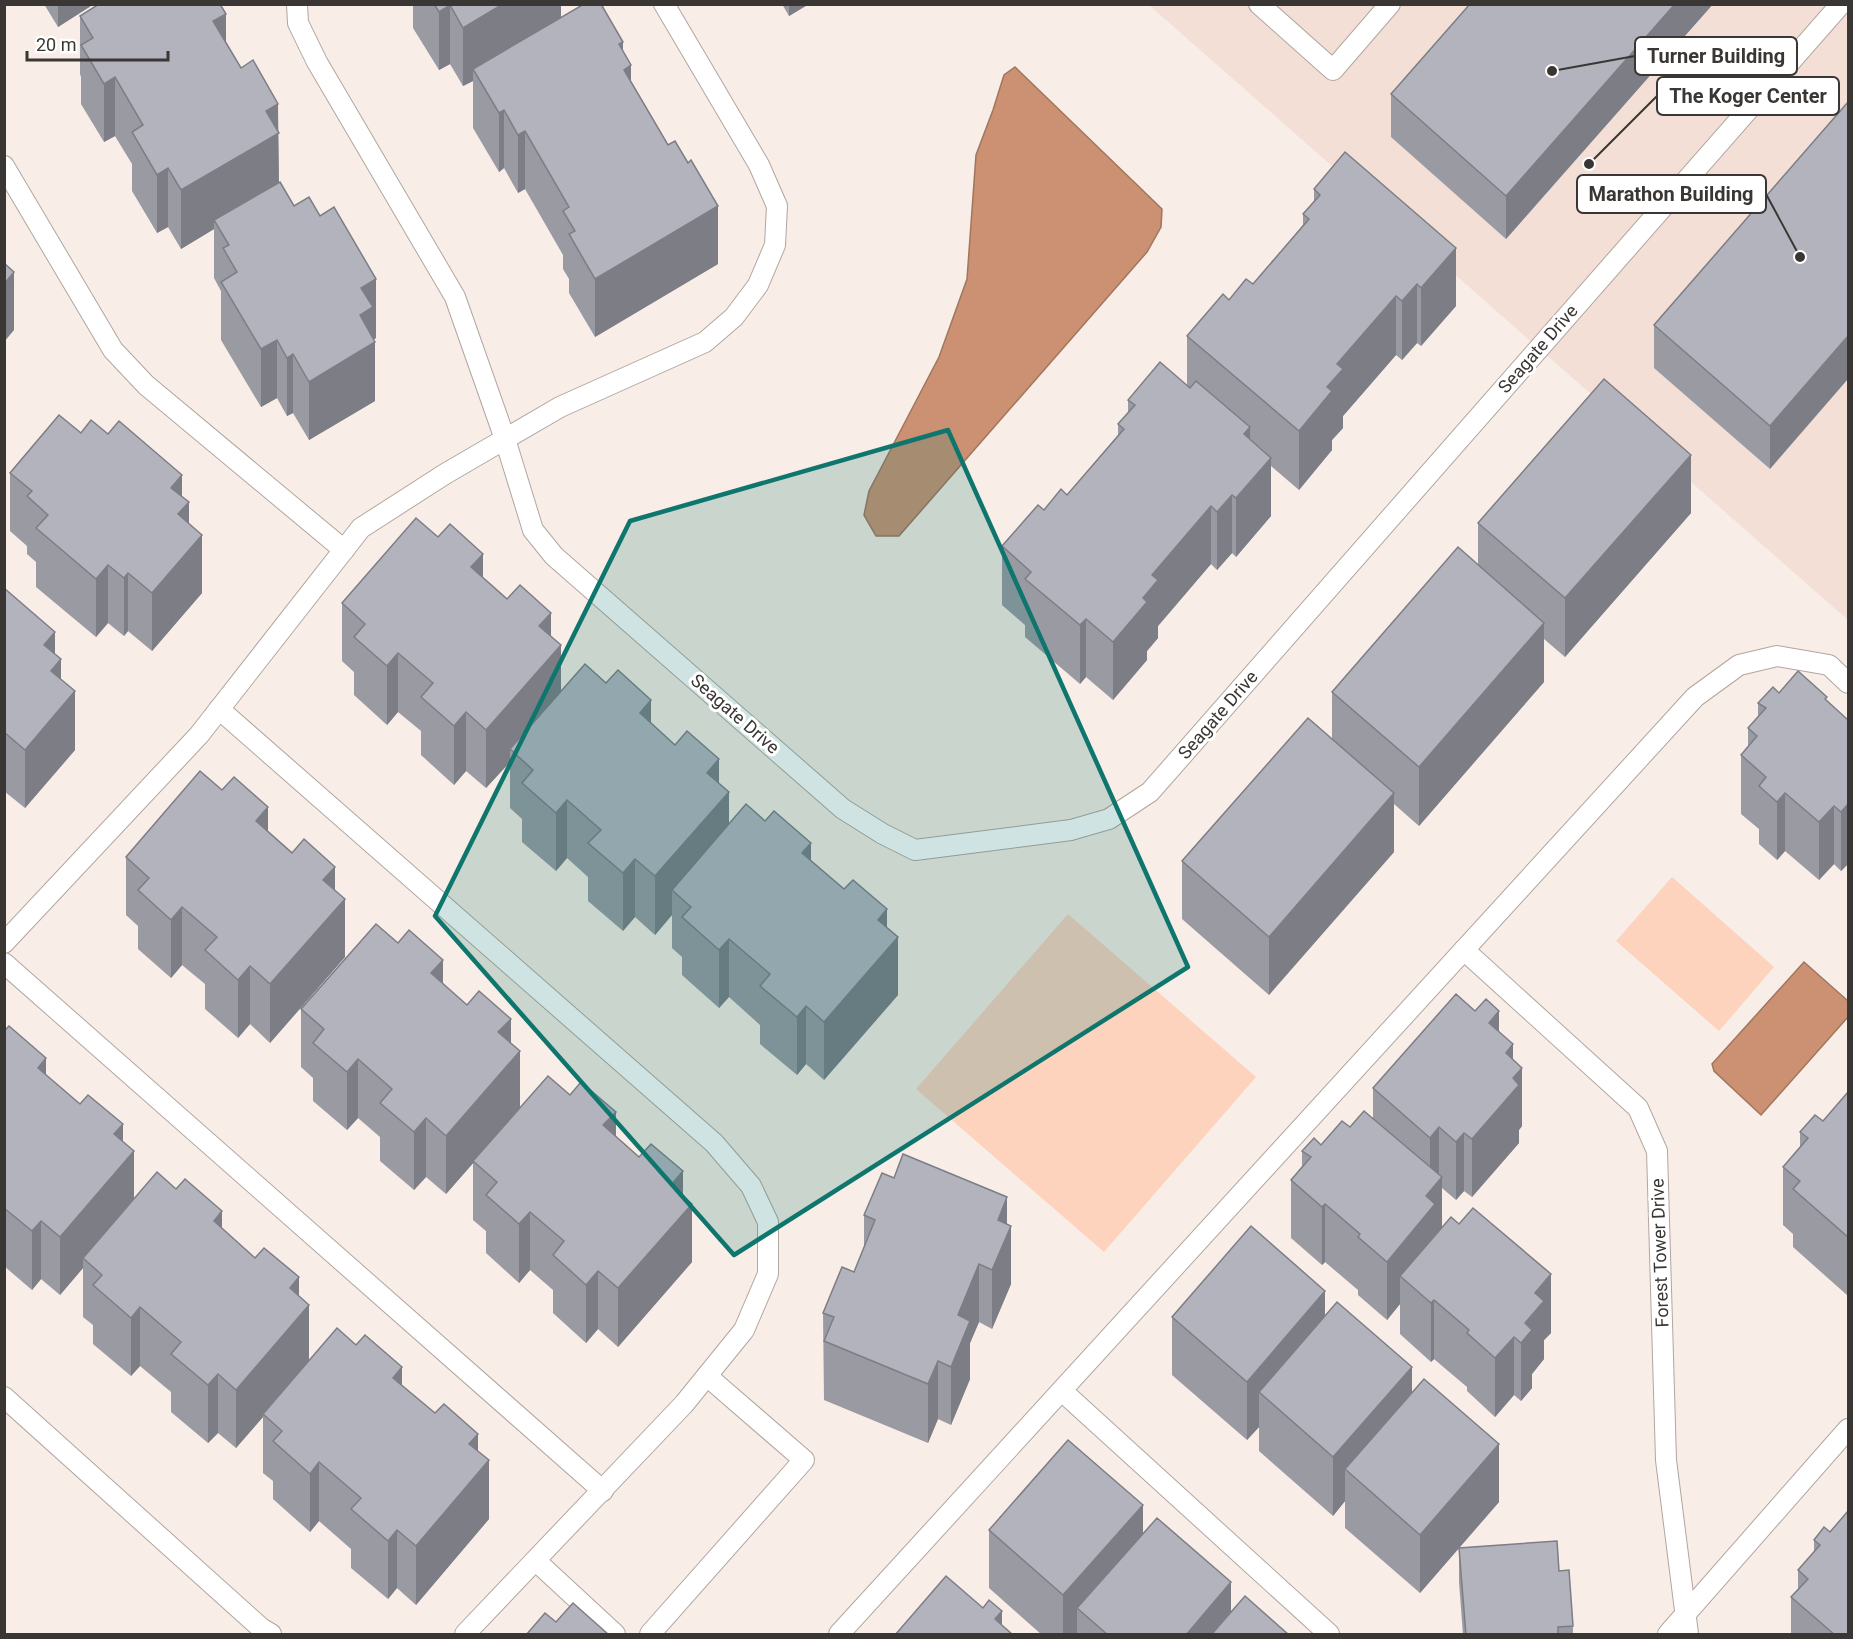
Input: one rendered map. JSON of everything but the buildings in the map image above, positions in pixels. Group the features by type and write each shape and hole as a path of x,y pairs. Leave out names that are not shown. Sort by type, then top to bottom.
{"lane":[{"name":"Seagate Drive","path":"297,4 298,23 317,62 455,297 505,439 533,530 554,556 843,809 883,834 915,850 1071,830 1109,819 1150,792 1841,4"},
{"path":"4,943 199,735 361,528 445,474 560,407 705,342 734,317 758,285 775,245 777,206 759,165 664,4"},
{"path":"1259,4 1333,70 1390,4"},
{"path":"4,166 113,350 146,385 344,550"},
{"path":"839,1635 1695,697 1738,665 1777,656 1829,665 1848,682"},
{"path":"219,709 714,1143 752,1186 768,1222 768,1274 744,1330 684,1404 465,1635"},
{"name":"Forest Tower Drive","path":"1464,950 1638,1108 1657,1151 1666,1460 1688,1635"},
{"path":"4,963 603,1491"},
{"path":"650,1635 804,1460 706,1376"},
{"path":"1062,1391 1329,1635"},
{"path":"4,1397 271,1635"},
{"path":"1668,1635 1846,1436"},
{"path":"536,1561 615,1635"}],"highlighted area":[{"path":"948,430 1188,967 734,1255 435,916 630,521"}],"shaded area":[{"path":"1149,5 1848,5 1848,620 1510,323"},
{"path":"1015,67 1162,209 1161,227 1147,252 899,536 876,536 864,515 869,491 939,357 967,279 976,155 1004,75"},
{"path":"1672,877 1774,967 1719,1031 1616,941"},
{"path":"1068,914 1256,1077 1104,1252 916,1089"},
{"path":"1804,962 1848,1001 1848,1017 1761,1115 1714,1071 1712,1064"}],"place":[{"name":"Turner Building","path":"1552,71"},
{"name":"The Koger Center","path":"1589,164"},
{"name":"Marathon Building","path":"1800,257"}]}
